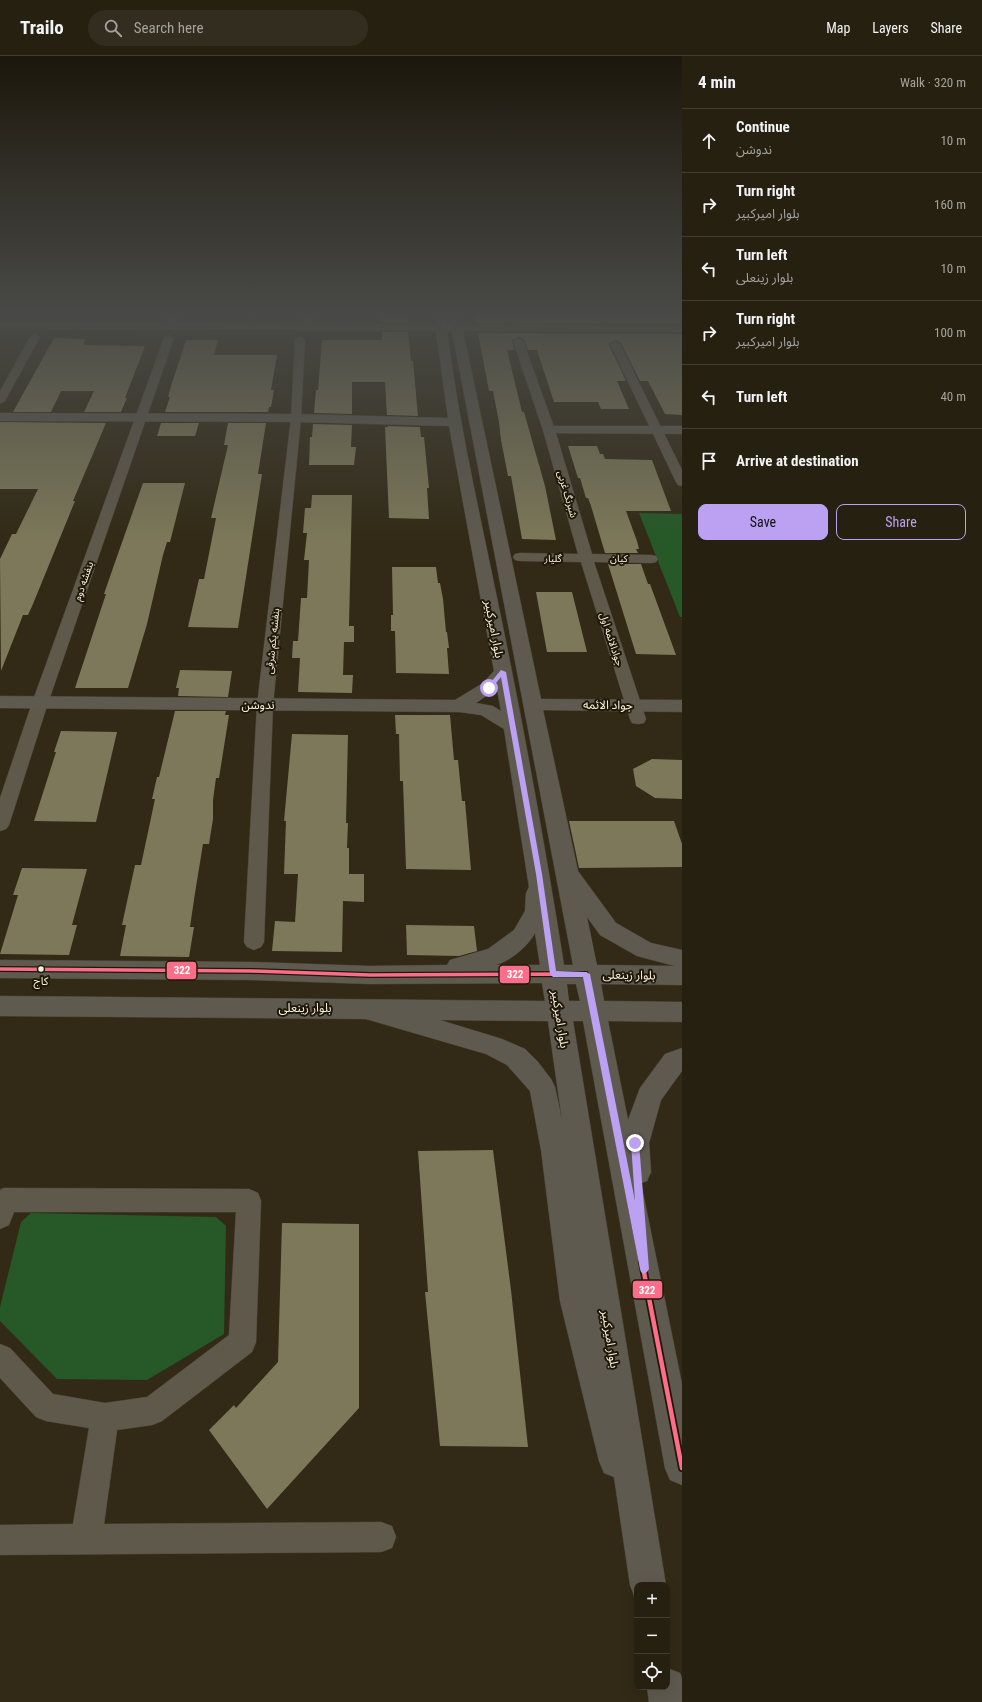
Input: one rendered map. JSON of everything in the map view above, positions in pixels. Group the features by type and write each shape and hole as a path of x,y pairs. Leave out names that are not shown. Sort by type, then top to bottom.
{"main road":[{"name":"بلوار امیرکبیر","path":"452,390 453,422 503,672 539,874 553,974 648,1582"},
{"name":"بلوار امیرکبیر","path":"462,390 535,712 682,1468"},
{"path":"0,417 296,418 453,422"},
{"path":"549,430 682,430"},
{"path":"459,706 489,688 503,672"},
{"name":"ندوشن","path":"0,702 459,706 486,710 512,726"},
{"name":"جواد الائمه","path":"535,712 636,712 682,706"},
{"name":"جواد الائمه","path":"636,712 682,719"},
{"path":"567,873 608,929 645,950 682,959"},
{"path":"370,975 457,967 496,956 522,936 536,911 539,874"},
{"name":"بلوار زینعلی","path":"0,969 252,971 370,975 586,974 682,976"},
{"name":"بلوار زینعلی","path":"0,1006 682,1012"},
{"path":"365,1009 493,1046 516,1057 530,1070 542,1087 555,1150 575,1301 647,1582"},
{"path":"644,1269 635,1143 649,1096 674,1062 682,1059"},
{"path":"666,1690 668,1702"}],"street":[{"path":"0,401 6,390"},
{"name":"بنفشه دوم","path":"0,825 40,703 150,390"},
{"name":"بنفشه یکم شرقی","path":"254,942 265,705 299,390"},
{"name":"شبرنگ غربی","path":"535,390 549,430 586,558"},
{"path":"637,390 682,482"},
{"name":"گلیار","path":"520,557 586,558"},
{"name":"کیان","path":"586,558 651,559"},
{"name":"جوادالائمه اول","path":"586,558 636,712"},
{"path":"0,1216 4,1200 249,1201 242,1342 152,1411 105,1416 46,1407 0,1358"},
{"path":"86,1540 105,1416"},
{"path":"0,1540 381,1537"}],"green space":[{"path":"639,513 682,514 682,617 680,617"},
{"path":"31,1213 216,1217 226,1226 224,1334 147,1380 57,1379 0,1321 0,1307 21,1222"}],"building":[{"path":"25,390 128,390 125,398 127,398 121,412 84,412 94,391 61,391 51,412 13,412"},
{"path":"170,390 274,390 271,407 269,407 268,412 165,412 170,397 168,397"},
{"path":"316,390 352,390 352,414 314,413"},
{"path":"385,390 416,390 418,416 387,415"},
{"path":"489,390 517,390 545,486 556,540 522,539 511,476 508,476 493,391"},
{"path":"550,390 621,390 629,409 601,409 598,402 554,402"},
{"path":"653,390 682,390 682,415 665,414"},
{"path":"0,422 106,423 73,501 75,501 33,604 28,615 23,615 1,671 0,559 12,534 16,534 38,489 0,489"},
{"path":"161,423 199,423 195,436 157,436"},
{"path":"228,423 266,423 258,474 262,474 238,628 188,627 199,579 204,579 216,518 211,518 228,445 224,445"},
{"path":"313,424 352,425 351,447 356,447 354,465 309,465 310,437 312,437"},
{"path":"385,427 420,427 421,437 424,437 429,488 427,488 429,519 389,518"},
{"path":"568,446 597,446 600,454 603,454 605,459 652,460 671,511 626,511 637,541 639,549 636,549 638,553 605,553 591,506 588,498 586,498 580,478 578,478"},
{"path":"143,483 185,483 170,542 167,542 163,555 147,624 128,688 75,688 106,594 104,594"},
{"path":"312,495 352,495 349,626 354,626 354,642 344,642 343,675 353,675 352,693 298,692 300,658 292,658 293,641 298,641 301,598 307,598 309,560 304,560 307,533 303,533 305,508 311,508"},
{"path":"608,564 641,564 648,584 650,584 676,655 636,654"},
{"path":"392,567 436,567 438,583 440,583 443,599 449,648 447,648 449,674 396,673 395,631 391,631 391,615 393,615"},
{"path":"536,592 572,592 587,652 547,652"},
{"path":"180,670 232,671 228,697 178,696 179,688 176,688"},
{"path":"175,711 226,711 225,715 229,715 219,778 216,778 213,800 213,819 209,844 203,844 190,927 194,927 189,957 120,956 126,925 122,925 135,865 141,865 155,799 152,799 157,777 159,777"},
{"path":"395,715 450,715 454,760 458,760 462,801 465,801 471,870 406,869 403,781 400,781 399,734 396,734"},
{"path":"61,731 117,732 96,822 34,821 56,752 54,752"},
{"path":"292,734 348,735 346,823 348,823 347,848 349,848 349,874 364,874 364,902 343,901 342,952 272,951 275,921 295,922 298,874 284,874 286,821 284,821"},
{"path":"652,759 682,760 682,799 655,798 636,786 633,769"},
{"path":"569,821 674,821 682,844 682,867 579,868"},
{"path":"22,868 87,869 72,925 77,925 69,955 0,954 18,895 13,895"},
{"path":"406,925 474,926 477,951 459,956 407,955"},
{"path":"493,1150 511,1290 528,1447 440,1446 425,1292 428,1292 418,1151"},
{"path":"282,1223 359,1224 359,1408 267,1509 209,1430 234,1405 236,1408 278,1362"}],"transit line":[{"name":"322","path":"0,969 252,971 370,975 586,974 682,1468"}],"place":[{"name":"کاج","path":"41,969"}],"route":[{"path":"489,688 503,672 539,874 553,974 586,974 644,1269 635,1143"}]}
